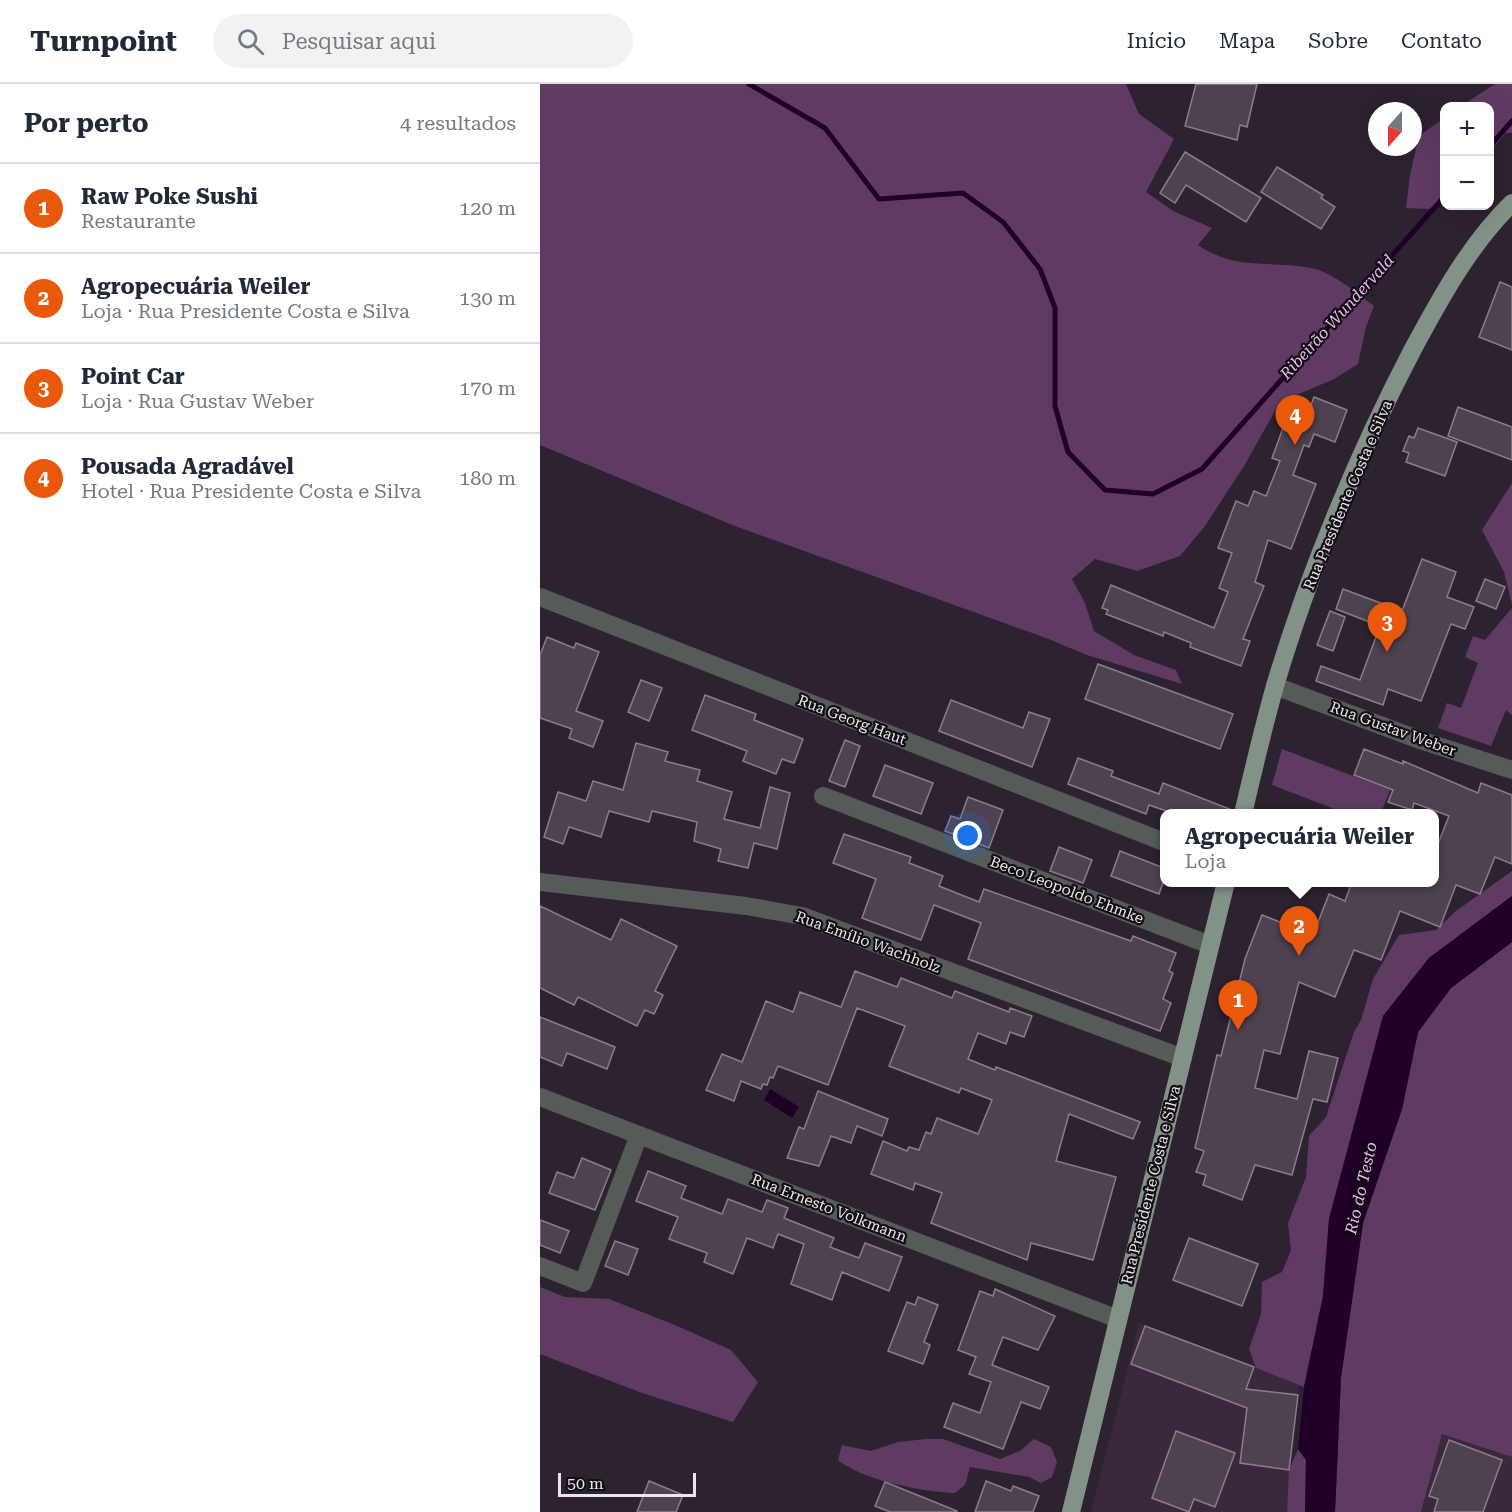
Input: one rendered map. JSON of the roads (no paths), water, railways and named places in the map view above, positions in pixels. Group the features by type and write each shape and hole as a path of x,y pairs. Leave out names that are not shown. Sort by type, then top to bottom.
{"main road":[{"name":"Rua Presidente Costa e Silva","path":"1244,809 1275,686 1311,582 1375,425 1454,277 1479,240 1512,203"},
{"name":"Rua Presidente Costa e Silva","path":"1071,1512 1225,887"},
{"name":"Rua Presidente Costa e Silva","path":"1062,1512 1076,1488"}],"street":[{"name":"Rua Georg Haut","path":"540,597 1160,840"},
{"name":"Rua Gustav Weber","path":"1275,686 1420,740 1512,770"},
{"name":"Beco Leopoldo Ehmke","path":"823,796 1210,945"},
{"name":"Rua Emílio Wachholz","path":"540,882 746,906 802,916 1183,1059"},
{"name":"Rua Ernesto Volkmann","path":"540,1097 1118,1319"},
{"path":"540,1266 583,1283 639,1135"}],"water":[{"name":"Rio do Testo","path":"1512,896 1512,942 1451,988 1418,1032 1402,1109 1363,1223 1341,1378 1335,1512 1305,1512 1306,1460 1298,1449 1304,1387 1323,1296 1329,1219 1383,1016 1429,958"},
{"path":"770,1089 799,1107 792,1118 764,1100"}],"waterway":[{"name":"Ribeirão Wundervald","path":"749,84 825,128 879,199 963,193 1003,222 1040,269 1055,308 1055,406 1068,452 1105,490 1153,494 1202,469 1440,201"},
{"name":"Ribeirão Wundervald","path":"1494,141 1512,121"}],"place":[{"name":"Pousada Agradável","path":"1295,445"},
{"name":"Point Car","path":"1387,652"},
{"name":"Agropecuária Weiler","path":"1299,956"},
{"name":"Raw Poke Sushi","path":"1238,1030"}]}
